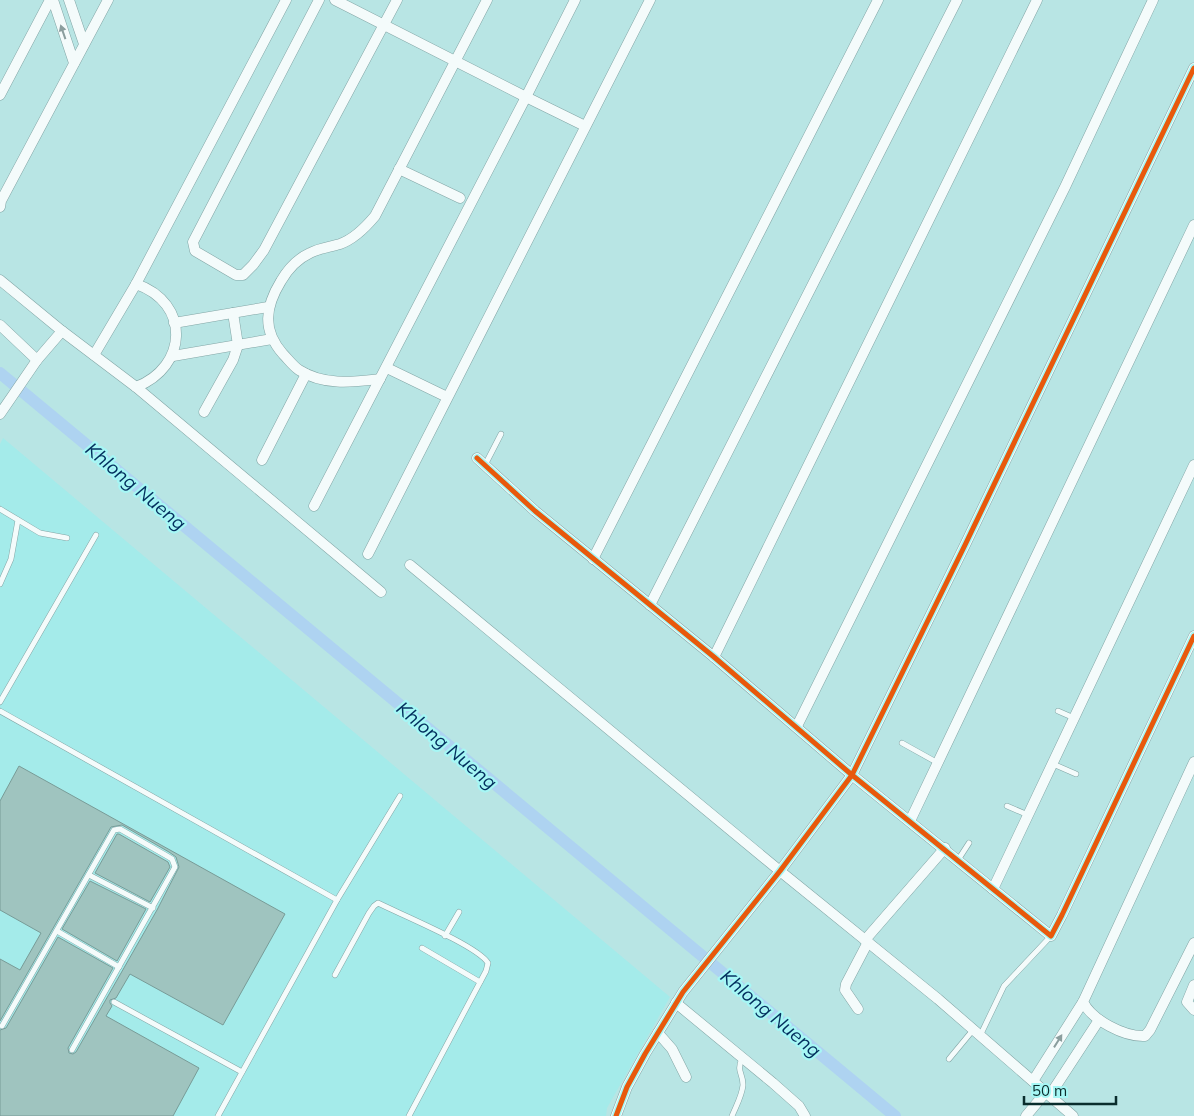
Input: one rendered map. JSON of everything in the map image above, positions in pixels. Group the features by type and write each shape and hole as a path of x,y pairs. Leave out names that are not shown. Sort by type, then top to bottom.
{"street":[{"path":"52,0 74,63"},
{"path":"0,95 52,0"},
{"path":"69,0 84,44"},
{"path":"0,204 108,0"},
{"path":"94,355 136,284 286,0"},
{"path":"319,0 193,242 195,251 236,275 243,275 254,265 264,250 397,0"},
{"path":"335,0 585,126"},
{"path":"380,379 337,382 317,379 298,370 272,339 268,324 268,307 273,293 289,268 311,252 342,243 363,230 375,216 488,0"},
{"path":"314,506 387,368 575,0"},
{"path":"368,554 650,0"},
{"path":"594,559 878,0"},
{"path":"650,605 957,0"},
{"path":"714,658 1037,0"},
{"path":"797,726 1065,187 1153,0"},
{"path":"616,1116 645,1054 683,992 780,871 852,774 1194,68"},
{"path":"399,169 460,198"},
{"path":"910,821 1194,225"},
{"path":"0,280 136,388 381,592"},
{"path":"136,284 158,295 168,308 174,323 176,338 173,356 164,369 149,382 136,388"},
{"path":"174,323 268,307"},
{"path":"204,412 233,360 238,345 233,313"},
{"path":"0,325 38,360"},
{"path":"0,414 38,360 62,331"},
{"path":"173,356 272,339"},
{"path":"387,368 448,397"},
{"path":"262,460 306,374"},
{"path":"481,462 535,511 1051,936 1194,636"},
{"path":"993,889 1194,465"},
{"path":"410,565 780,871 943,1003 1074,1116"},
{"path":"1033,1081 1083,1002 1194,762"},
{"path":"858,1009 845,990 866,941 945,848"},
{"path":"1083,1002 1088,1011 1099,1020 1132,1036 1145,1036 1150,1030 1194,943"},
{"path":"1194,985 1186,1002 1194,1010"},
{"path":"676,1003 812,1116"},
{"path":"1026,1116 1048,1094 1099,1020"},
{"path":"658,1033 672,1049 686,1077"},
{"path":"799,1106 805,1116"}],"lane":[{"path":"481,462 501,434"},
{"path":"0,509 40,533 67,538"},
{"path":"0,584 11,558 18,520"},
{"path":"0,702 96,535"},
{"path":"0,711 337,900"},
{"path":"1058,711 1074,718"},
{"path":"902,743 938,763"},
{"path":"1052,764 1076,774"},
{"path":"218,1116 337,900 400,796"},
{"path":"1008,806 1028,816"},
{"path":"2,1026 114,830 120,829 167,856 175,864 174,871 119,967 105,997 72,1050"},
{"path":"958,860 969,843"},
{"path":"89,874 153,908"},
{"path":"335,975 356,935 376,903 445,936 488,963 486,971 408,1116"},
{"path":"445,936 459,912"},
{"path":"57,931 119,967"},
{"path":"949,1059 976,1033 1004,986 1051,936"},
{"path":"422,948 480,982"},
{"path":"114,1002 242,1072"},
{"path":"732,1116 742,1087 738,1067 742,1057"}],"shaded area":[{"path":"3,438 670,997 607,1108 606,1116 0,1116 0,444"}],"building":[{"path":"19,766 285,914 223,1025 130,974 116,998 110,1000 112,1006 106,1016 199,1068 173,1116 0,1116 0,1030 6,1028 58,937 113,968 68,1048 69,1053 73,1054 76,1052 157,910 179,867 176,857 169,852 122,825 111,827 0,1021 0,959 20,970 41,933 0,910 0,801"},
{"path":"117,834 168,862 170,867 150,902 95,873"},
{"path":"90,881 146,909 117,961 62,929"}],"waterway":[{"name":"Khlong Nueng","path":"0,373 895,1116"}],"cycle path":[{"path":"616,1116 627,1087 683,992 780,871 852,775 965,545 1194,68"},
{"path":"477,458 535,511 714,657 852,775 1051,936 1194,636"}]}
